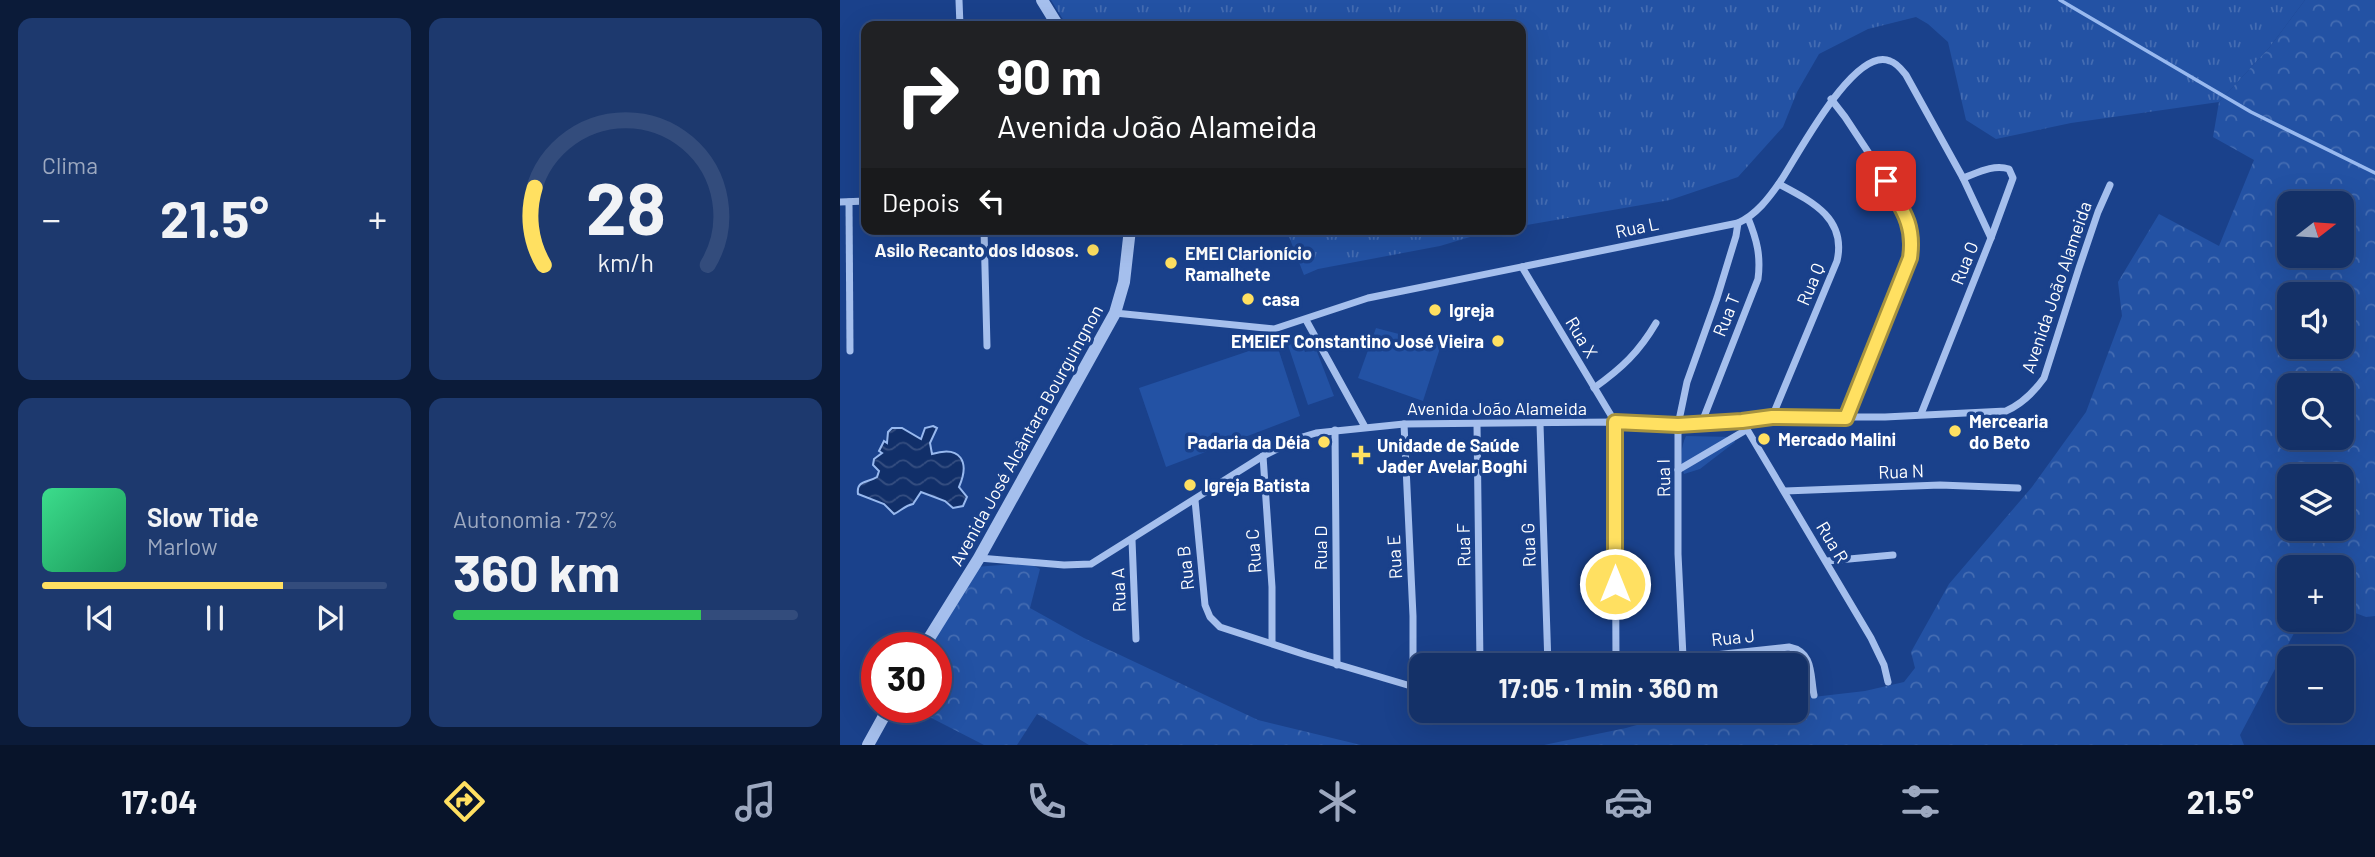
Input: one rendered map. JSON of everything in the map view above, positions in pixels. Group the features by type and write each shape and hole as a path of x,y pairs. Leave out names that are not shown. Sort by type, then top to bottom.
{"street":[{"path":"959,0 960,21"},
{"path":"1042,0 1055,21"},
{"name":"Rua L","path":"1115,313 1274,329 1368,298 1738,223 1748,218 1779,184 1831,99 1865,67 1880,60 1890,60 1906,75 1963,178 1991,238"},
{"path":"1831,99 1892,191 1909,223 1913,240 1910,258 1846,418"},
{"name":"Rua O","path":"1921,414 2013,178 2005,167 1992,167 1963,178"},
{"name":"Rua Q","path":"1772,417 1837,261 1839,250 1836,232 1826,215 1814,202 1779,184"},
{"name":"Avenida João Alameida","path":"979,558 1084,566 1132,540 1263,456 1299,438 1335,430 1404,424 1615,422 1678,425 1772,417 1846,418 2006,411 2014,408 2034,391 2048,369 2082,256 2110,185"},
{"path":"840,202 861,201"},
{"path":"849,202 850,351"},
{"name":"Rua T","path":"1702,422 1758,279 1759,247 1748,218"},
{"name":"Rua I","path":"1683,653 1678,425 1687,382 1717,298 1738,223"},
{"path":"984,235 988,346"},
{"name":"Avenida José Alcântara Bourguingnon","path":"933,632 979,558 1115,313 1124,282 1129,235"},
{"name":"Rua X","path":"1522,267 1615,422"},
{"path":"1307,320 1365,427"},
{"path":"1594,388 1618,371 1641,348 1656,323"},
{"name":"Rua R","path":"1742,421 1878,650 1888,682"},
{"path":"1615,422 1618,653"},
{"name":"Rua E","path":"1404,424 1415,653"},
{"name":"Rua F","path":"1477,424 1480,653"},
{"name":"Rua G","path":"1540,424 1548,653"},
{"name":"Rua D","path":"1335,430 1337,665"},
{"path":"1678,470 1746,430"},
{"name":"Rua C","path":"1263,456 1272,587 1272,643"},
{"name":"Rua N","path":"1785,491 1940,485 2018,488"},
{"name":"Rua B","path":"1195,500 1205,605 1210,617 1220,627 1272,643"},
{"name":"Rua A","path":"1132,540 1136,639"},
{"path":"1827,561 1893,555"},
{"path":"1272,643 1409,687"},
{"name":"Rua J","path":"1725,653 1789,647 1802,653"},
{"name":"Rua J","path":"1808,658 1814,695"},
{"path":"868,745 880,723"}],"green space":[{"path":"1051,0 2305,0 2269,48 2219,102 2071,123 1996,139 1966,120 1948,42 1928,24 1916,17 1868,29 1819,54 1797,92 1783,127 1738,177 1670,200 1526,225 1526,21 1064,21"},
{"path":"2305,0 2375,0 2375,616 2366,617 2354,612 2354,555 2277,555 2277,632 2295,632 2287,646 2277,646 2277,665 2240,735 2244,745 1544,745 1644,723 1808,723 1808,698 1865,691 1904,682 1915,668 1911,652 1949,584 2032,487 2086,412 2122,316 2118,282 2159,214 2219,246 2254,160 2213,137 2219,102 2269,48"},
{"path":"1288,235 1477,235 1440,246 1318,269 1304,275"},
{"path":"1376,328 1441,345 1423,401 1358,378"},
{"path":"1284,333 1298,336 1305,352 1316,349 1334,396 1308,405"},
{"path":"1276,342 1300,416 1166,467 1139,388"},
{"path":"1686,436 1733,437 1735,442 1700,469 1684,474 1681,455"},
{"path":"1028,563 1040,569 1030,608 1084,638 1258,720 1361,745 1089,745 1037,714 1017,745 984,745 941,723 952,723 952,632 939,632 975,567"}],"water":[{"path":"892,428 902,428 921,439 925,428 937,428 930,443 932,454 950,452 956,454 963,463 964,470 959,487 967,497 963,506 953,508 945,501 921,492 913,504 894,514 884,504 858,494 861,484 877,477 879,471 873,465 874,459 882,453 879,451 884,441 887,443 888,432"}],"waterway":[{"path":"2060,0 2251,112 2375,173"}],"place":[{"name":"Asilo Recanto dos Idosos.","path":"1093,250"},
{"name":"EMEI Clarionício Ramalhete","path":"1171,263"},
{"name":"casa","path":"1248,299"},
{"name":"Igreja","path":"1435,310"},
{"name":"EMEIEF Constantino José Vieira","path":"1498,341"},
{"name":"Mercearia do Beto","path":"1955,431"},
{"name":"Mercado Malini","path":"1764,439"},
{"name":"Padaria da Déia","path":"1324,442"},
{"name":"Unidade de Saúde Jader Avelar Boghi","path":"1361,455"},
{"name":"Igreja Batista","path":"1190,485"}],"route":[{"path":"1615,584 1615,422 1678,425 1772,417 1846,418 1910,258 1912,232 1886,181"}]}
